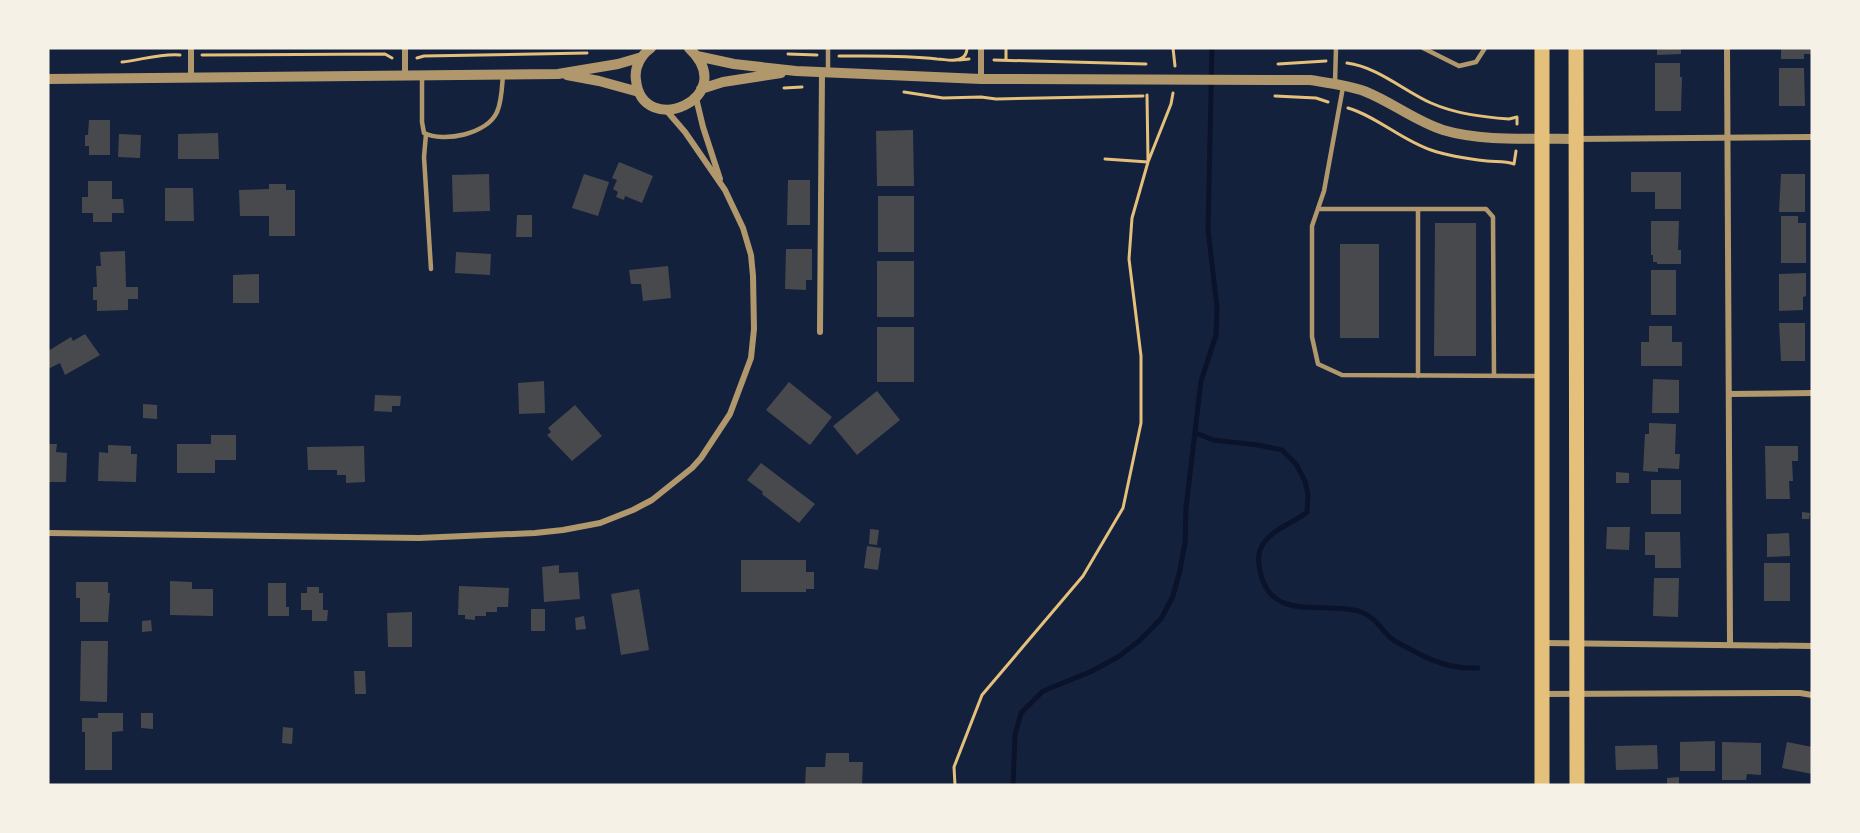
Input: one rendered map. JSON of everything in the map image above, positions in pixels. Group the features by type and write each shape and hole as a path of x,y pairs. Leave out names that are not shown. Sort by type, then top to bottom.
{"main road":[{"path":"1542,48 1542,785"},
{"path":"1576,48 1577,785"}],"street":[{"path":"405,48 405,75"},
{"path":"981,48 981,79"},
{"path":"1727,48 1730,644"},
{"path":"191,51 191,78"},
{"path":"48,79 558,74 618,64 645,52"},
{"path":"645,52 636,70 639,92 646,101 666,110 677,110 687,105 698,94 704,77 702,66 693,52"},
{"path":"693,52 734,64 796,71 981,79 1275,80 1339,84 1365,92 1418,120 1454,133 1480,136 1576,139 1812,138"},
{"path":"698,94 742,79 796,71"},
{"path":"820,332 822,86 825,71"},
{"path":"558,74 599,81 639,92"},
{"path":"48,533 419,538 535,533 600,523 652,500 701,458 729,414 751,358 754,329 751,255 743,228 725,190 703,127 698,94"},
{"path":"666,110 685,132 725,190"},
{"path":"1729,394 1812,393"},
{"path":"1542,643 1812,646"},
{"path":"1542,694 1800,693 1812,695"}],"lane":[{"path":"825,71 828,48"},
{"path":"1336,48 1339,84 1324,191 1312,226 1312,338 1318,364 1342,375 1541,376"},
{"path":"1423,48 1459,66 1476,62 1485,48"},
{"path":"426,134 433,137 470,134 485,126 497,113 501,97 502,74"},
{"path":"422,75 422,122 426,134 424,157 431,269"},
{"path":"1318,209 1486,209 1493,218 1494,376"},
{"path":"1418,209 1418,376"}],"path":[{"path":"959,60 967,53 967,48"},
{"path":"1006,48 1006,60"},
{"path":"1173,48 1175,75"},
{"path":"118,62 146,60 191,51 385,54 392,58 596,52"},
{"path":"780,54 981,61 1135,62 1153,65"},
{"path":"955,785 954,767 982,695 1083,576 1122,508 1140,423 1140,356 1129,259 1132,218 1148,162 1171,104 1174,84"},
{"path":"777,89 822,86"},
{"path":"897,91 943,98 996,99 1130,97 1153,94"},
{"path":"1147,95 1148,162"},
{"path":"1105,159 1148,162"}],"building":[{"path":"1657,48 1681,48 1681,54 1657,55"},
{"path":"1781,48 1812,48 1812,54 1804,54 1804,59 1781,59"},
{"path":"1655,63 1680,63 1681,111 1655,111"},
{"path":"1779,68 1804,68 1805,106 1779,106"},
{"path":"89,120 110,120 110,155 89,155 89,146 85,146 85,135 88,135"},
{"path":"913,130 914,186 877,186 876,131"},
{"path":"218,133 219,159 178,159 178,134"},
{"path":"119,134 141,135 140,158 118,157"},
{"path":"619,162 653,176 642,203 625,196 624,200 616,197 618,192 613,189 617,180 612,178"},
{"path":"1631,172 1681,172 1681,209 1655,209 1655,192 1631,192"},
{"path":"489,174 490,211 453,212 452,175"},
{"path":"584,174 609,182 598,216 572,208"},
{"path":"1781,174 1805,174 1805,212 1779,212"},
{"path":"788,180 810,180 810,225 787,225"},
{"path":"88,181 112,181 112,199 123,199 124,213 112,213 112,222 93,222 93,213 82,213 82,197 88,197"},
{"path":"269,184 286,184 286,190 295,190 295,236 269,236 269,216 240,216 239,190 269,189"},
{"path":"165,188 193,188 194,221 165,221"},
{"path":"878,196 914,196 914,252 878,252"},
{"path":"517,215 532,215 532,237 516,237"},
{"path":"1781,216 1798,216 1798,223 1806,223 1806,263 1781,263"},
{"path":"1651,221 1679,221 1678,250 1681,250 1681,264 1653,262"},
{"path":"1435,223 1476,223 1476,356 1434,356"},
{"path":"1340,244 1379,244 1379,338 1340,338"},
{"path":"786,249 812,249 812,280 806,280 806,290 785,289"},
{"path":"125,251 126,287 138,287 138,299 128,299 128,310 97,311 97,300 93,300 93,287 97,287 96,266 101,266 100,252"},
{"path":"456,252 491,254 490,275 455,273"},
{"path":"877,261 914,261 914,317 877,317"},
{"path":"668,266 671,298 643,301 641,284 631,284 629,270"},
{"path":"1651,270 1676,270 1676,315 1651,315"},
{"path":"1806,273 1806,296 1803,297 1803,310 1779,311 1779,274"},
{"path":"259,274 259,303 233,303 233,275"},
{"path":"1779,323 1805,323 1805,361 1781,361"},
{"path":"1649,326 1672,326 1672,342 1682,342 1682,366 1641,366 1641,342 1649,342"},
{"path":"877,327 914,327 914,382 877,382"},
{"path":"85,334 100,355 65,375 60,363 48,369 48,351 71,337 73,341"},
{"path":"1653,379 1679,380 1679,413 1652,413"},
{"path":"544,381 545,413 519,414 518,383"},
{"path":"789,382 832,417 810,445 766,410"},
{"path":"877,391 900,420 857,455 833,426"},
{"path":"375,395 401,396 400,406 392,406 392,412 374,411"},
{"path":"143,404 157,405 157,419 143,418"},
{"path":"575,405 602,436 572,461 547,435 551,432 548,428"},
{"path":"1649,423 1676,424 1675,454 1680,454 1679,469 1658,468 1658,472 1643,471 1645,434 1649,434"},
{"path":"211,435 236,435 236,460 215,460 215,473 177,473 177,444 211,444"},
{"path":"48,444 57,444 56,452 67,453 66,482 48,482"},
{"path":"108,445 131,446 131,454 137,454 136,482 98,481 99,452 108,453"},
{"path":"364,446 365,482 346,483 346,475 337,475 337,470 308,470 307,447"},
{"path":"1765,446 1798,446 1798,461 1792,461 1793,481 1789,481 1790,499 1766,499"},
{"path":"761,463 815,504 799,523 747,480"},
{"path":"1616,472 1629,473 1629,483 1616,483"},
{"path":"1651,480 1681,480 1681,514 1651,514"},
{"path":"1802,512 1810,513 1809,519 1802,519"},
{"path":"1607,527 1630,527 1629,550 1606,549"},
{"path":"870,529 879,530 877,545 869,544"},
{"path":"1645,532 1680,532 1681,568 1655,568 1655,555 1645,555"},
{"path":"1789,533 1790,556 1767,557 1767,534"},
{"path":"867,546 881,548 878,570 864,568"},
{"path":"741,560 806,560 806,572 814,572 814,589 806,589 806,592 741,592"},
{"path":"1764,563 1790,563 1790,601 1764,601"},
{"path":"559,565 559,573 578,572 580,599 544,602 542,567"},
{"path":"1654,578 1679,578 1678,617 1653,616"},
{"path":"170,581 192,582 192,589 213,589 213,616 170,615"},
{"path":"76,582 108,582 108,593 110,593 108,622 80,622 80,598 76,598"},
{"path":"268,583 286,583 286,607 289,607 289,616 268,616"},
{"path":"459,586 509,588 508,607 497,607 497,612 486,612 486,616 475,616 475,620 465,619 465,615 458,615"},
{"path":"307,587 319,587 319,593 323,593 323,610 328,610 327,621 312,621 312,610 301,610 301,593 307,593"},
{"path":"639,589 649,650 621,655 611,594"},
{"path":"531,609 545,609 545,631 531,631"},
{"path":"412,612 412,647 388,647 387,613"},
{"path":"584,616 586,629 576,630 575,618"},
{"path":"151,620 152,631 142,632 142,621"},
{"path":"81,641 108,641 107,702 80,701"},
{"path":"354,671 365,671 366,694 355,694"},
{"path":"98,713 123,713 123,731 112,732 112,770 85,770 85,732 82,732 82,718 98,718"},
{"path":"141,713 153,713 153,729 141,728"},
{"path":"283,727 293,728 292,744 282,743"},
{"path":"1715,741 1715,771 1680,771 1680,742"},
{"path":"1722,742 1761,743 1761,775 1747,774 1746,780 1722,780"},
{"path":"1787,742 1812,747 1812,774 1782,768"},
{"path":"1657,745 1658,769 1616,770 1615,746"},
{"path":"826,753 849,753 849,762 863,762 862,785 805,785 806,767 825,767"},
{"path":"1679,777 1679,785 1667,785 1667,778"}],"waterway":[{"path":"1013,785 1015,735 1021,713 1043,691 1090,672 1118,657 1139,641 1161,619 1173,596 1185,543 1186,508 1201,381 1216,335 1217,307 1208,230 1212,48"},
{"path":"1196,433 1213,440 1282,450 1296,464 1305,481 1308,495 1307,512 1272,534 1262,545 1259,553 1260,571 1266,587 1275,598 1287,604 1302,607 1347,609 1361,612 1375,621 1388,636 1425,657 1450,666 1478,668"}]}
